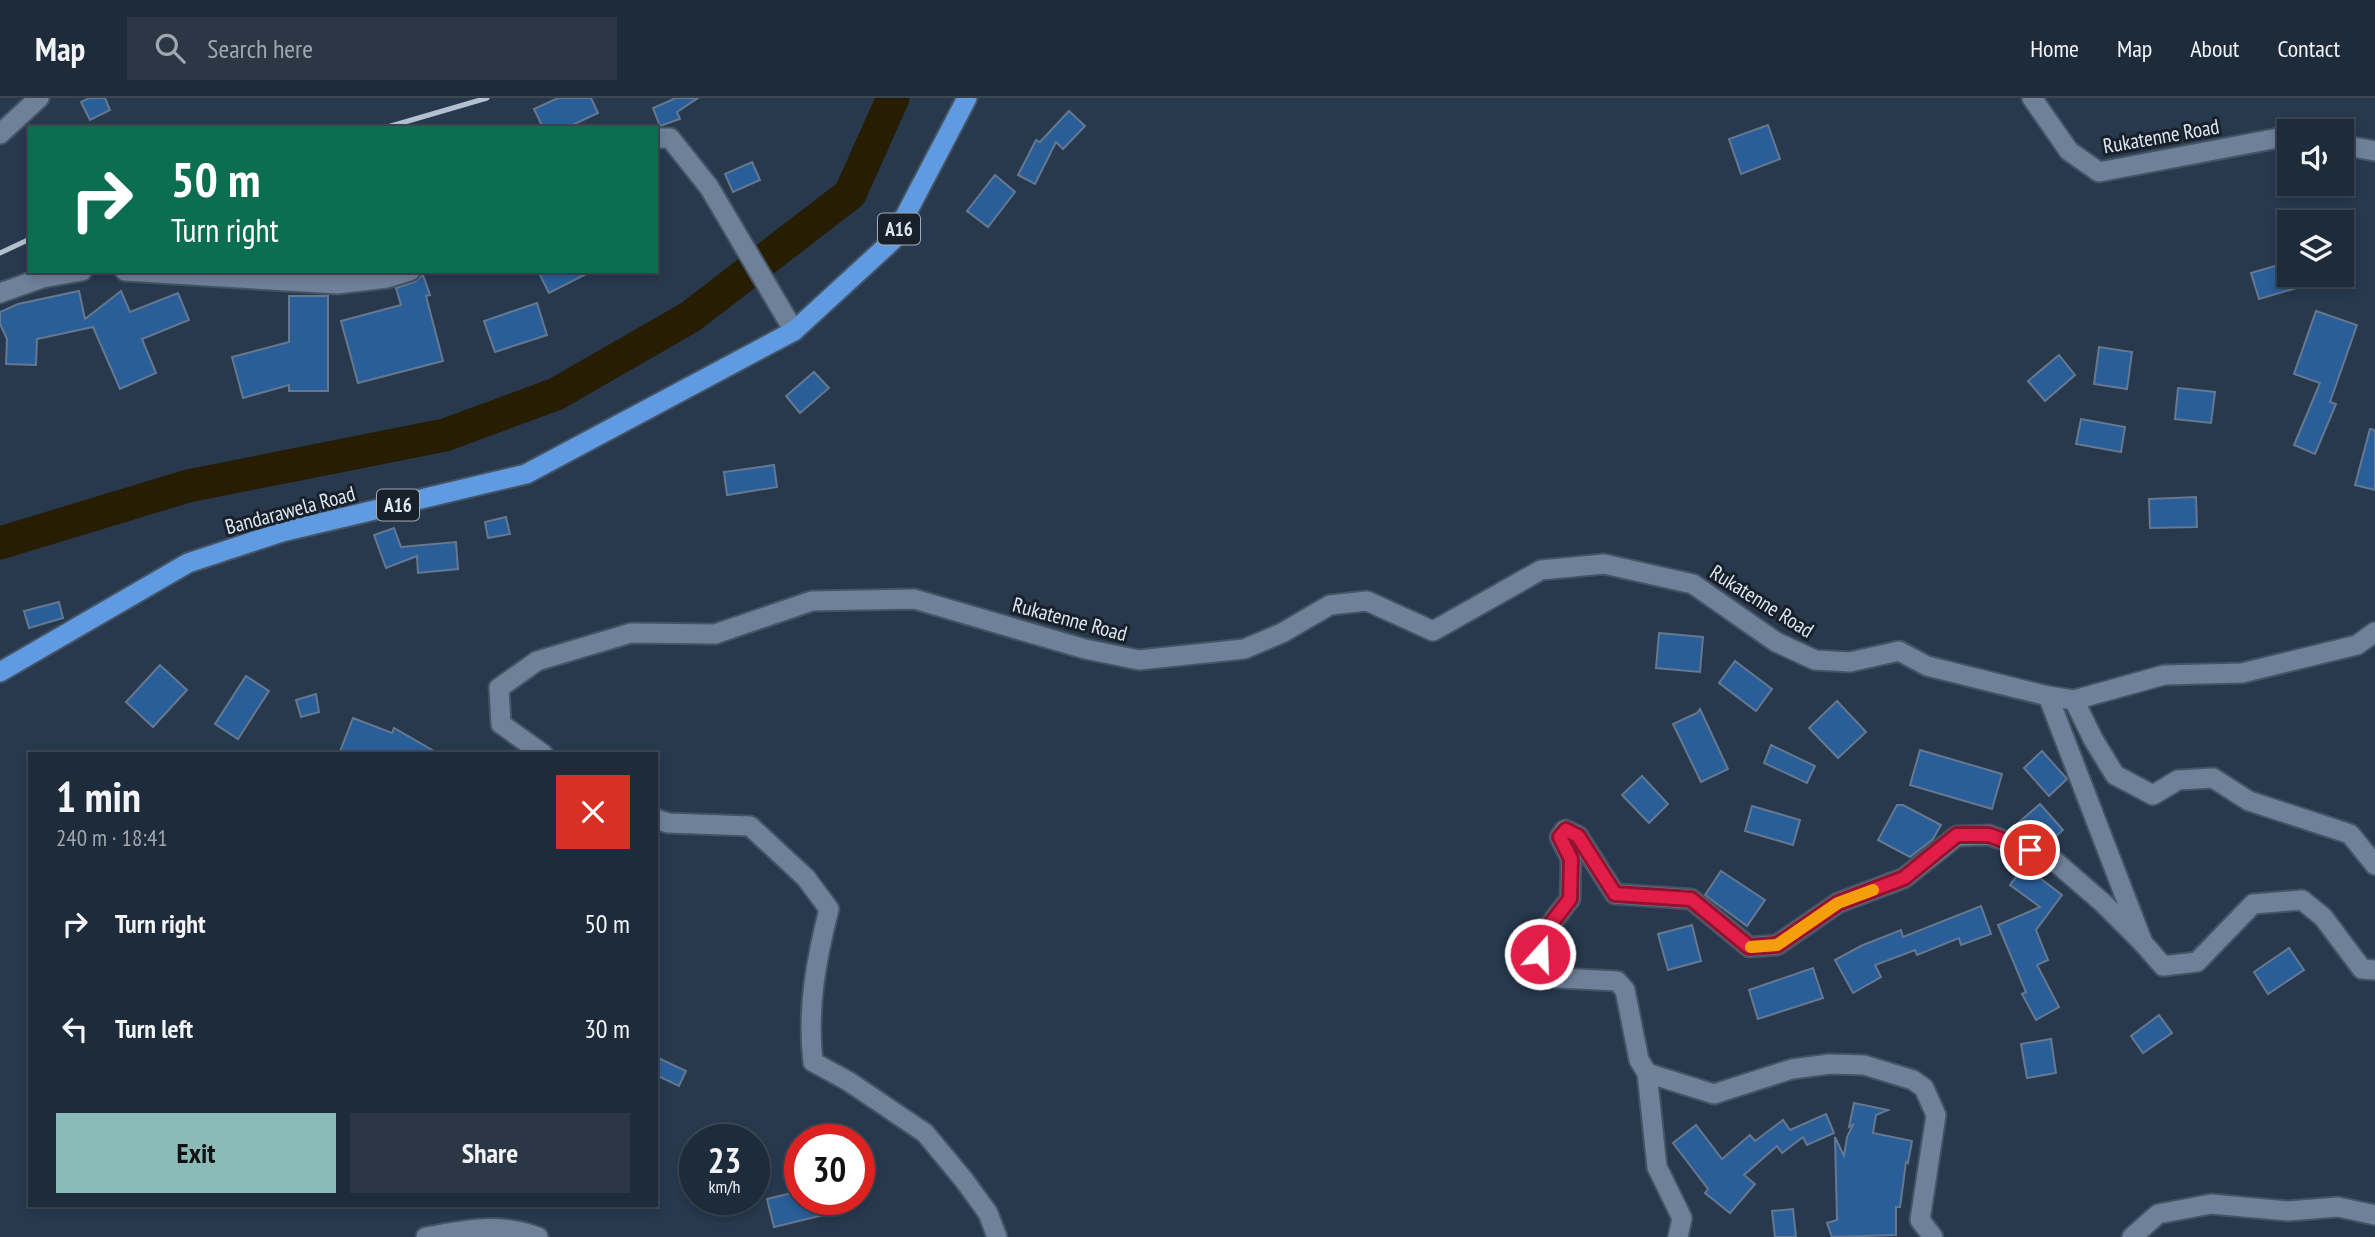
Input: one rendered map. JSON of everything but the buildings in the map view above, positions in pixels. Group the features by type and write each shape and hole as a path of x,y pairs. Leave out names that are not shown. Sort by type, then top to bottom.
{"highway":[{"name":"A16","path":"794,331 892,241 967,98"},
{"name":"Bandarawela Road","path":"0,672 188,563 282,533 526,474 794,331"}],"street":[{"path":"0,134 39,98"},
{"name":"Rukatenne Road","path":"2032,98 2069,151 2098,172 2277,138"},
{"path":"658,138 670,138 679,146 709,187 794,331"},
{"path":"2354,147 2375,151"},
{"path":"0,293 42,278 71,273"},
{"path":"158,273 337,284 387,278 403,273"},
{"name":"Rukatenne Road","path":"540,752 500,724 499,688 537,661 631,633 715,634 811,601 915,599 1085,649 1139,660 1244,649 1282,633 1330,605 1367,601 1433,631 1541,570 1604,564 1693,584 1776,642 1815,660 1850,662 1899,651 1927,666 2074,700 2164,675 2253,671 2357,645 2375,632"},
{"path":"2048,696 2143,943"},
{"path":"2074,700 2115,775 2153,795 2178,779 2213,778 2249,801 2350,834 2375,865"},
{"path":"658,819 668,823 750,826 806,878 829,909 816,962 812,993 813,1062 848,1081 925,1133 988,1213 997,1237"},
{"path":"1678,1237 1682,1218 1657,1167 1647,1073 1639,1060 1625,990 1617,981 1559,978 1540,954 1539,939 1570,899 1571,859 1560,837 1566,830 1578,836 1615,894 1691,899 1749,947 1777,945 1838,903 1904,878 1957,835 1989,835 2050,857 2103,903 2163,966 2197,962 2253,904 2302,900 2323,918 2362,969 2375,970"},
{"path":"1647,1073 1714,1094 1792,1069 1830,1064 1864,1065 1913,1080 1923,1088 1936,1115 1920,1220 1933,1237"},
{"path":"2132,1237 2158,1214 2211,1204 2288,1211 2338,1208 2375,1215"},
{"path":"426,1237 486,1227 519,1230 538,1237"}],"waterway":[{"path":"0,543 188,486 445,435 556,394 690,317 850,194 893,98"}],"railway":[{"path":"391,126 487,98"},
{"path":"0,253 28,240"}],"slow traffic":[{"path":"1751,947 1777,945 1838,903 1873,890"}],"route":[{"path":"1540,954 1539,939 1570,899 1571,859 1560,837 1566,830 1578,836 1615,894 1691,899 1749,947 1777,945 1838,903 1904,878 1957,835 1989,835 2030,850"}]}
